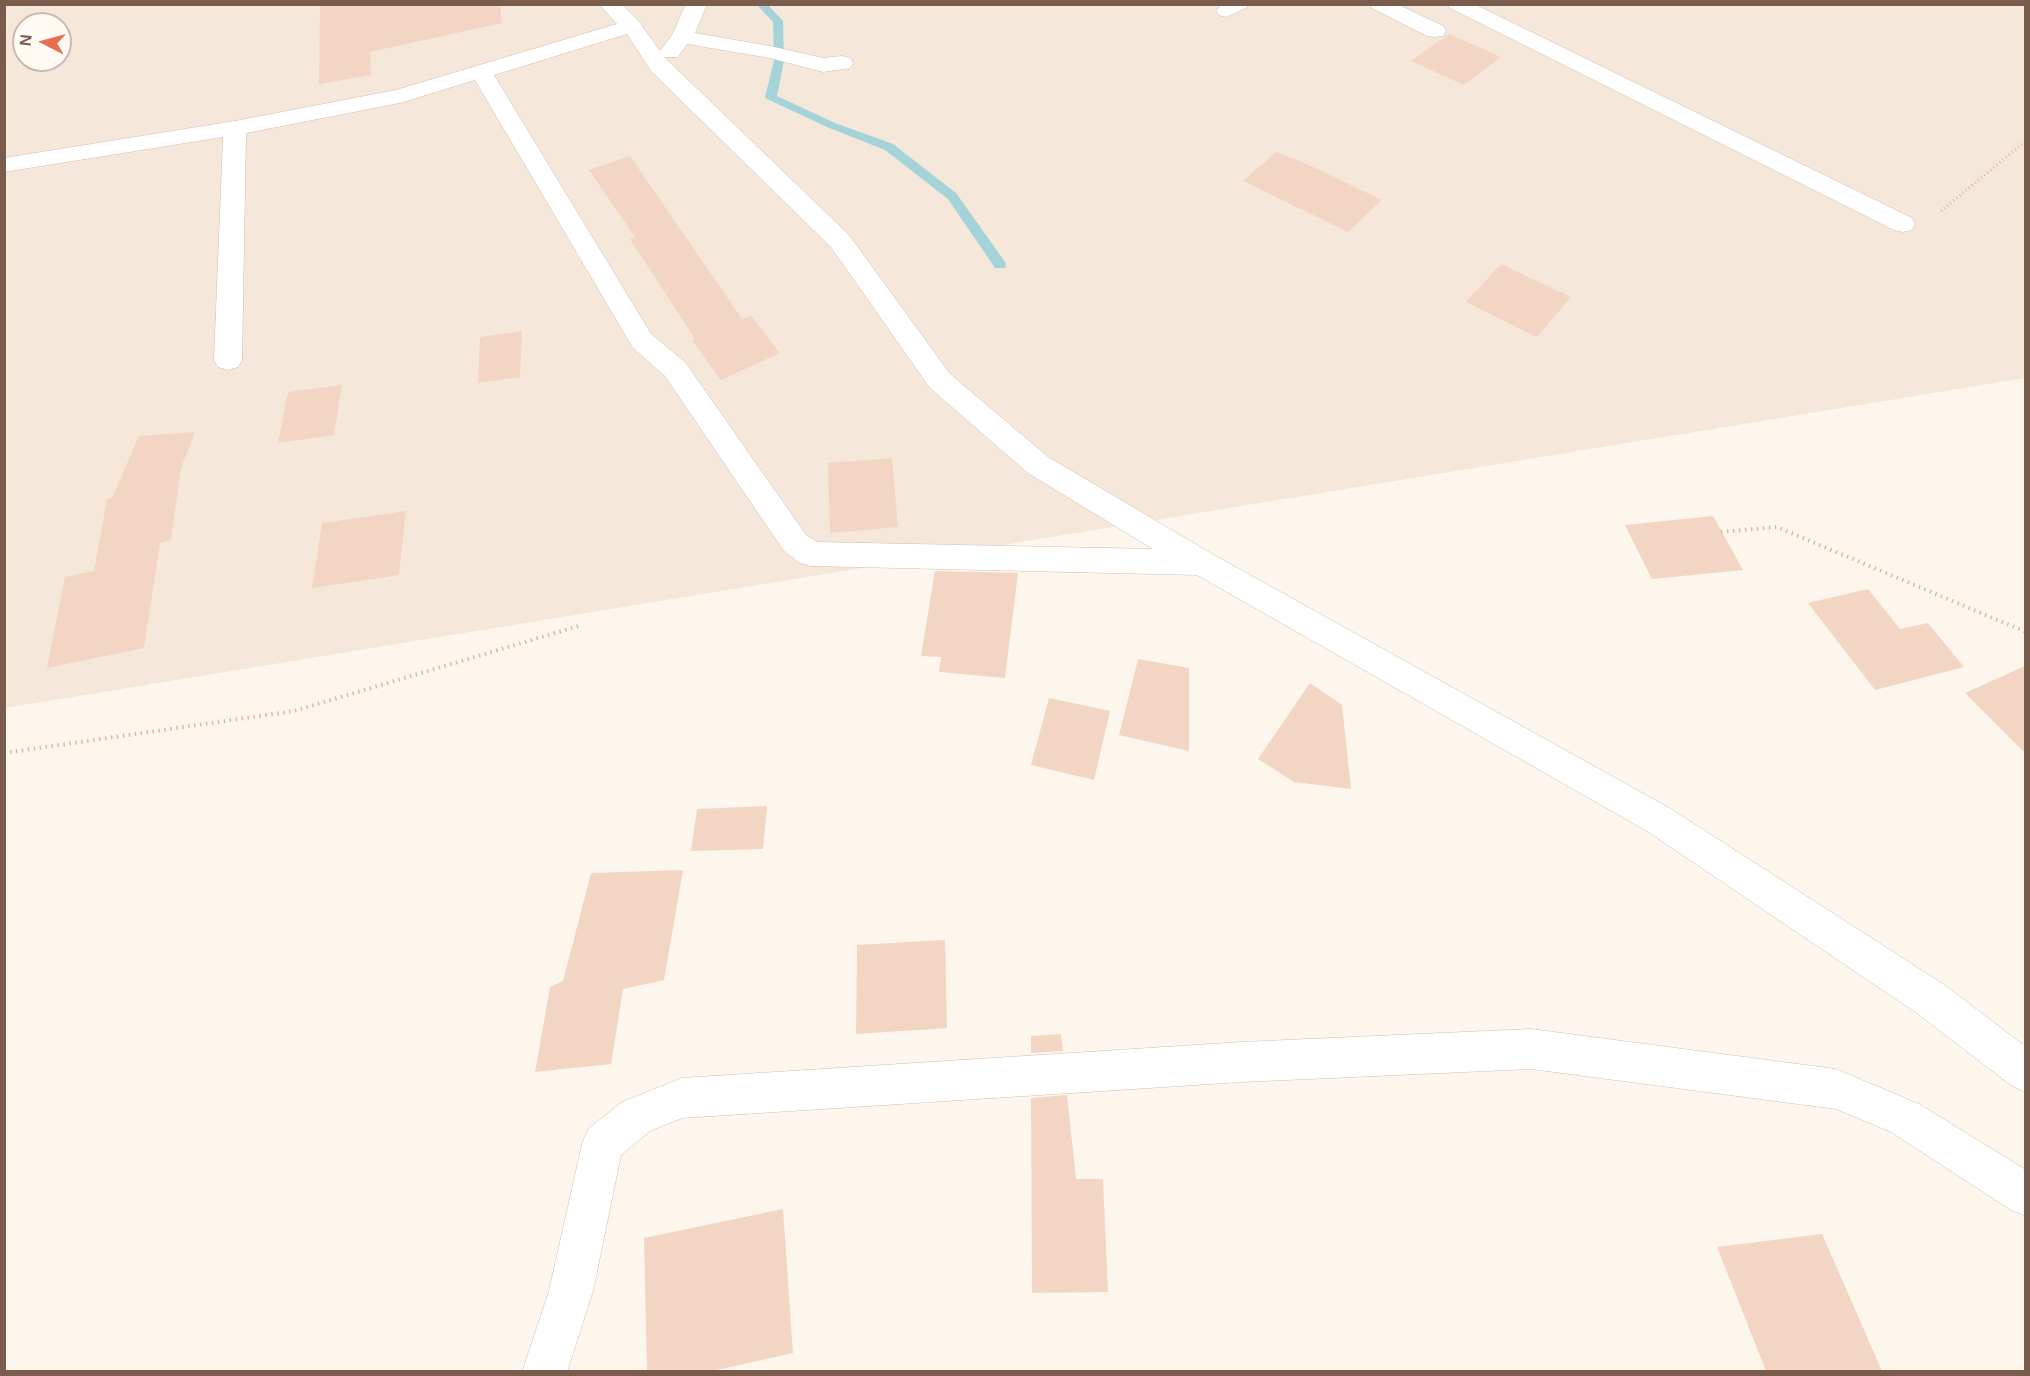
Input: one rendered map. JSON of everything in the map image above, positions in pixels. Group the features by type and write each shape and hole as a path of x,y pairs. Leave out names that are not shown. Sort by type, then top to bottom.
{"street":[{"path":"609,4 632,26 659,66 840,241 940,381 1038,465 1203,564 1659,820 1932,1000 2025,1072"},
{"path":"659,66 682,37 697,4"},
{"path":"1379,4 1434,31"},
{"path":"1457,4 1903,224"},
{"path":"4,165 235,128 399,96 632,26"},
{"path":"682,37 770,52 824,65 842,63"},
{"path":"481,70 642,341 675,369 795,543 811,554 1059,558 1203,564"},
{"path":"228,360 235,128"},
{"path":"544,1371 571,1291 603,1144 636,1116 682,1098 1242,1062 1531,1049 1836,1089 1905,1118 2025,1195"}],"path":[{"path":"1903,224 1924,226 2025,141"},
{"path":"1721,532 1777,527 2025,632"},
{"path":"4,753 294,711 582,626"}],"shaded area":[{"path":"5,5 2025,5 2025,378 5,708"}],"building":[{"path":"320,4 500,4 502,23 370,52 371,75 319,84"},
{"path":"1449,34 1501,57 1464,85 1411,61"},
{"path":"1276,152 1307,164 1382,200 1348,232 1243,181"},
{"path":"630,156 742,319 751,316 780,353 721,380 692,340 695,339 630,239 635,237 589,170"},
{"path":"1501,264 1571,297 1537,337 1466,302"},
{"path":"522,331 520,377 478,383 480,337"},
{"path":"342,385 334,435 278,443 288,392"},
{"path":"195,432 181,468 171,540 160,543 144,648 47,668 65,577 94,571 107,499 112,498 139,436"},
{"path":"892,458 898,527 830,533 828,463"},
{"path":"406,511 399,575 312,588 322,523"},
{"path":"1713,516 1743,570 1652,579 1625,525"},
{"path":"935,571 1018,573 1005,678 939,672 941,657 921,656"},
{"path":"1868,589 1900,629 1928,623 1964,667 1875,690 1808,603"},
{"path":"1138,659 1189,668 1189,751 1119,735"},
{"path":"2025,666 2025,753 1965,693"},
{"path":"1310,683 1342,705 1351,789 1294,782 1258,759"},
{"path":"1049,698 1110,711 1094,780 1031,765"},
{"path":"767,806 763,849 691,851 697,809"},
{"path":"683,870 664,980 623,989 611,1064 535,1072 550,987 563,981 591,873"},
{"path":"945,940 947,1028 856,1034 857,945"},
{"path":"1061,1034 1063,1051 1031,1053 1031,1036"},
{"path":"1067,1095 1076,1179 1103,1179 1108,1292 1032,1293 1031,1098"},
{"path":"783,1209 793,1353 712,1371 647,1371 644,1238"},
{"path":"1822,1234 1882,1371 1766,1371 1717,1247"}],"waterway":[{"path":"761,4 778,21 779,61 771,97 831,125 889,147 952,196 1000,265"}]}
